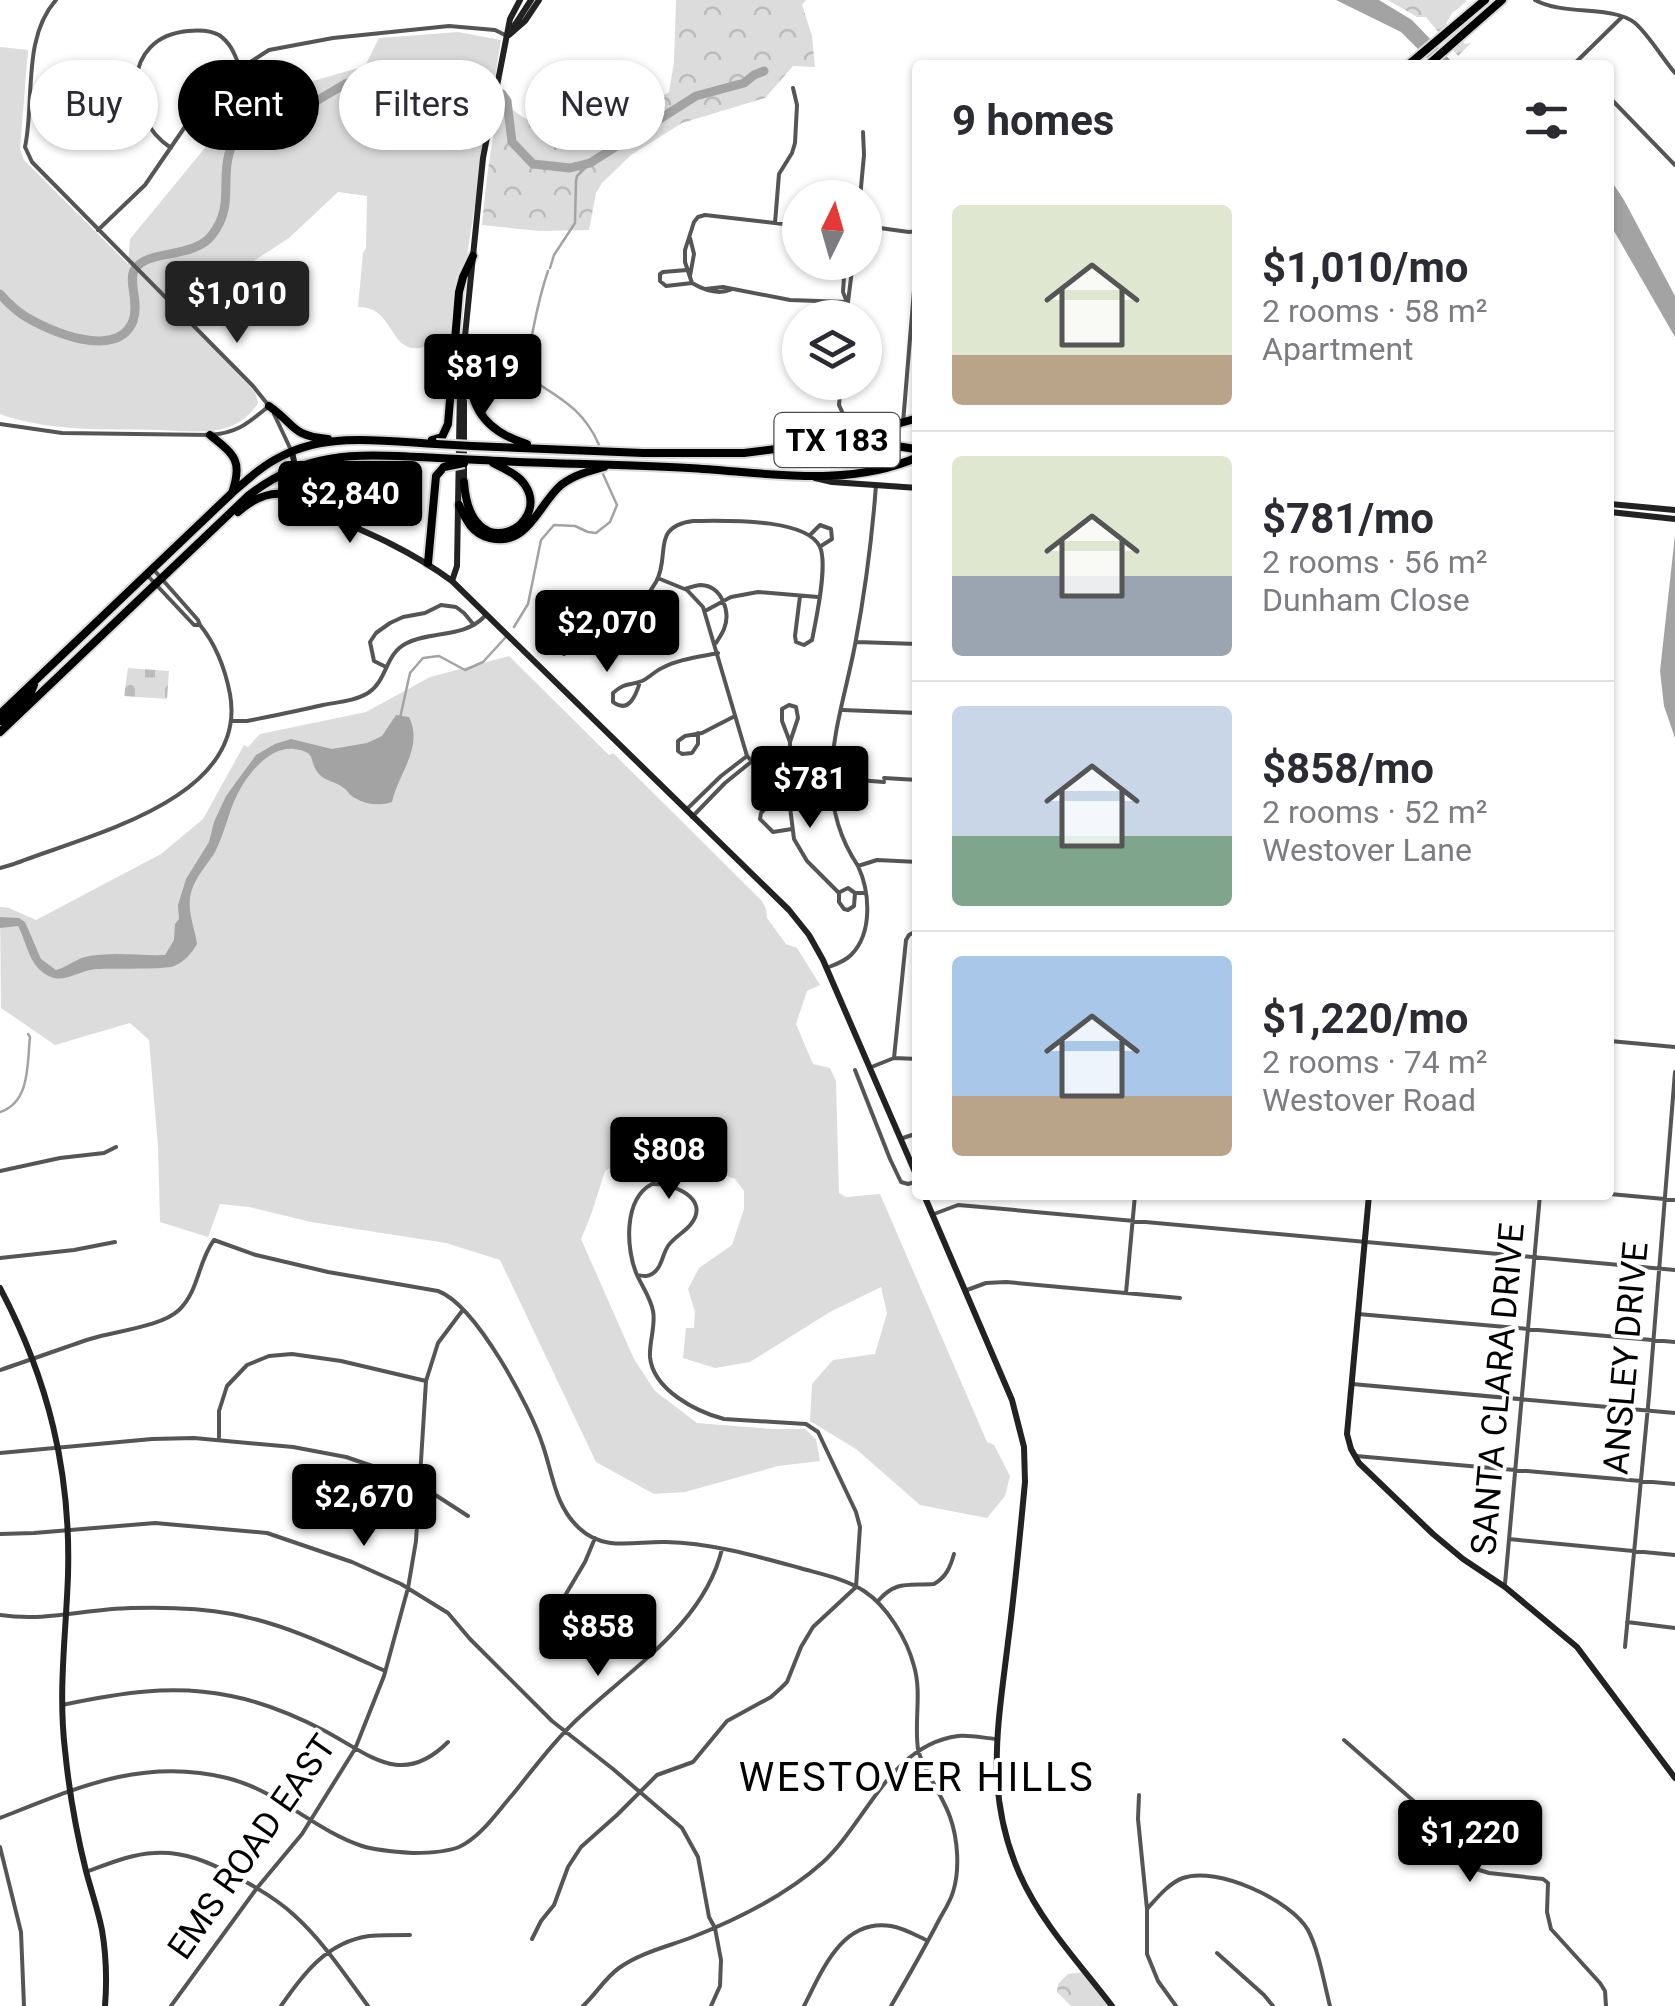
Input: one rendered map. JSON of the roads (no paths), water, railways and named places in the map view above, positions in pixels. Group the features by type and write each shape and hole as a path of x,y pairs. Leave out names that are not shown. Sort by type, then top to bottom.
{"main road":[{"path":"1414,60 1485,0"},
{"path":"1434,60 1502,0"},
{"path":"403,442 438,440 446,431 460,292 473,256"},
{"path":"464,354 468,385 482,418 506,437 546,449"},
{"path":"270,406 301,435 347,441"},
{"name":"TX 183","path":"0,714 259,469 315,444 364,441 717,454 816,444 912,420"},
{"path":"210,436 230,450 236,460 238,469 232,493"},
{"path":"363,455 364,441"},
{"path":"816,444 876,443 912,452"},
{"path":"642,466 643,453"},
{"path":"717,454 717,470"},
{"path":"0,732 252,493 294,467 363,455 441,462 484,461 524,482 530,496 529,512 521,525 493,533 471,516 464,482"},
{"name":"TX 183","path":"484,461 804,476 868,473 912,457"},
{"path":"428,563 436,476 441,462"},
{"path":"459,505 476,533 491,539 508,539 526,529 562,484 611,464"},
{"path":"214,528 254,499 272,494 296,498 320,515 332,518"},
{"path":"57,678 55,666 86,637 92,626"},
{"path":"0,722 31,692 35,680"}],"street":[{"path":"56,0 44,16 37,37 24,147 32,162 270,406 292,452 294,467 319,506 332,518 389,542 452,581 789,910 813,941 827,968 912,1166"},
{"path":"452,581 457,566 460,386 484,158 510,18 520,0"},
{"path":"508,36 535,0"},
{"path":"1535,0 1552,7 1622,17 1635,23 1675,73"},
{"path":"1578,60 1622,17"},
{"path":"251,60 285,46 449,26 495,30 508,36"},
{"path":"170,148 155,136 141,115 136,96 136,76 147,52 168,35 208,31 222,37 236,60"},
{"path":"774,223 779,174 795,143 797,105 793,88"},
{"path":"1614,102 1675,165"},
{"path":"862,180 863,132"},
{"path":"98,230 145,185 178,136"},
{"path":"692,283 684,256 698,217 782,224"},
{"path":"882,228 912,232"},
{"path":"689,273 663,272 660,281 666,286 692,283 719,293 747,290 790,300"},
{"path":"903,422 912,314"},
{"path":"464,354 464,482"},
{"path":"839,400 853,436"},
{"path":"0,424 62,433 210,436 230,434 270,406"},
{"path":"804,476 912,488"},
{"path":"827,968 850,956 864,930 866,892 836,818 830,764 856,642 876,486"},
{"path":"1614,505 1675,519"},
{"path":"1614,512 1675,510"},
{"path":"580,628 581,634 571,650 564,654 557,649 554,642 560,634 630,612 658,578 668,530 682,522 778,526 810,535 820,546 823,566 812,640 804,645 796,642 795,636 800,596"},
{"path":"810,535 820,525 832,529 832,539 820,546"},
{"path":"0,868 155,810 211,768 221,754 232,702 220,656 200,625 194,625 150,572"},
{"path":"658,578 685,589 704,611 747,756 769,769 790,771"},
{"path":"685,589 700,585 713,589 724,601 726,627 715,645"},
{"path":"704,611 731,597 758,592 818,598"},
{"path":"386,666 374,661 370,642 390,623 441,604 456,607 474,625"},
{"path":"231,721 247,722 355,699 376,687 394,652 422,636 451,634 474,625 487,613"},
{"path":"856,642 912,644"},
{"path":"640,682 626,706 614,702 613,693 620,686 640,682 682,660 718,653"},
{"path":"790,742 780,712 789,705 796,707 798,714 790,742 790,806 800,852 839,892 840,905 848,910 854,906 855,893"},
{"path":"842,710 912,713"},
{"path":"698,734 698,744 692,753 678,751 678,742 685,736 735,716"},
{"path":"686,810 747,756"},
{"path":"692,817 752,762"},
{"path":"790,763 822,764"},
{"path":"830,778 912,780"},
{"path":"790,806 766,808 760,819 773,832 792,829"},
{"path":"858,866 877,860 912,862"},
{"path":"839,892 848,888 855,893 866,892"},
{"path":"894,1058 906,940 912,933"},
{"path":"1614,1042 1675,1048"},
{"path":"869,1068 894,1058 912,1059"},
{"path":"854,1070 890,1159 902,1182 912,1182"},
{"name":"ANSLEY DRIVE","path":"1625,1648 1675,1072"},
{"path":"900,1138 912,1135"},
{"path":"0,1172 104,1153 116,1147"},
{"path":"532,1940 554,1905 568,1867 581,1847 657,1774 693,1762 728,1721 781,1688 813,1627 856,1586 860,1526 818,1432 806,1424 711,1416 670,1390 650,1361 653,1310 637,1275 630,1244 632,1214 644,1188 652,1184 676,1187 693,1201 693,1222 670,1244 657,1270 650,1275 637,1275"},
{"path":"1614,1194 1675,1200"},
{"path":"926,1200 1012,1400 1024,1447 1025,1482 996,1739 1002,1819 1019,1874 1046,1921 1112,2006"},
{"path":"1126,1292 1135,1200"},
{"path":"1368,1200 1347,1434 1354,1456 1446,1545 1505,1587 1577,1647 1675,1778"},
{"name":"SANTA CLARA DRIVE","path":"1505,1587 1540,1200"},
{"path":"933,1214 958,1205 1675,1270"},
{"path":"0,1370 176,1313 191,1294 214,1240 256,1255 328,1272 446,1294 494,1350 533,1418 562,1508 576,1525 595,1538 614,1544 660,1542 722,1549 856,1586 878,1602 908,1648 918,1690 918,1752 951,1819 956,1846 952,1894 891,2006"},
{"path":"0,1258 116,1242"},
{"path":"965,1291 986,1282 1006,1282 1180,1298"},
{"path":"0,1288 16,1318 51,1412 64,1476 67,1530 61,1705 70,1792 102,1927 105,2006"},
{"name":"EMS ROAD EAST","path":"171,2006 310,1820 354,1748 386,1671 408,1588 416,1540 426,1380 438,1343 462,1310"},
{"path":"1358,1314 1675,1342"},
{"path":"219,1440 220,1411 227,1386 248,1365 269,1356 292,1354 341,1361 426,1380"},
{"path":"1352,1384 1675,1413"},
{"path":"0,1453 152,1439 293,1447 346,1456 394,1473 468,1516"},
{"path":"1354,1456 1675,1484"},
{"path":"0,1534 155,1523 267,1534 352,1562 448,1612 552,1721 682,1828 698,1857 721,1960 717,1997 711,2006"},
{"path":"562,1598 578,1576 595,1538"},
{"path":"1509,1538 1675,1556"},
{"path":"0,1818 110,1778 177,1771 228,1778 249,1786 360,1845 420,1853 460,1846 492,1818 581,1715 682,1623 715,1576 722,1549"},
{"path":"878,1602 894,1586 939,1581 950,1568 954,1554"},
{"path":"0,1615 44,1618 135,1608 230,1613 308,1637 386,1671"},
{"path":"1627,1622 1675,1628"},
{"path":"61,1705 146,1690 202,1691 257,1702 323,1730 381,1762 408,1765 428,1759 448,1742"},
{"path":"583,2006 608,1976 622,1966 759,1906 822,1862 895,1771 918,1752 946,1738 996,1739"},
{"path":"1344,1740 1441,1825 1464,1862 1489,1873 1543,1879 1548,1883 1551,1930 1600,1983 1606,2006"},
{"path":"1139,1795 1147,1954 1158,1981 1176,2006"},
{"path":"0,1847 22,1932 24,2006"},
{"path":"86,1872 142,1854 171,1853 206,1860 294,1915 368,2006"},
{"path":"1147,1908 1176,1882 1192,1876 1231,1880 1268,1896 1297,1916 1310,1933 1330,2006"},
{"path":"804,2006 837,1946 860,1931 877,1925 892,1926 928,1941"},
{"path":"282,2006 308,1969 347,1942 369,1936 410,1935"},
{"path":"1217,1954 1272,2006"}],"waterway":[{"path":"505,98 512,142 533,164 570,168 590,163 696,96 744,83 764,71"},
{"path":"0,294 34,321 81,339 113,339 125,333 133,321 135,269 150,259 204,243 219,225 231,147 259,100 282,98 298,104 313,103 339,88"},
{"path":"550,268 575,223 577,176 590,163"},
{"path":"548,271 521,372 576,411 599,445"},
{"path":"514,627 528,604 541,540 554,525 596,533 610,522 617,505 603,474"},
{"path":"400,718 410,673 423,658 439,656 465,670 483,662 505,638"},
{"path":"0,1112 10,1107 22,1090 28,1034"}],"district":[{"name":"WESTOVER HILLS","path":"917,1777"}]}
